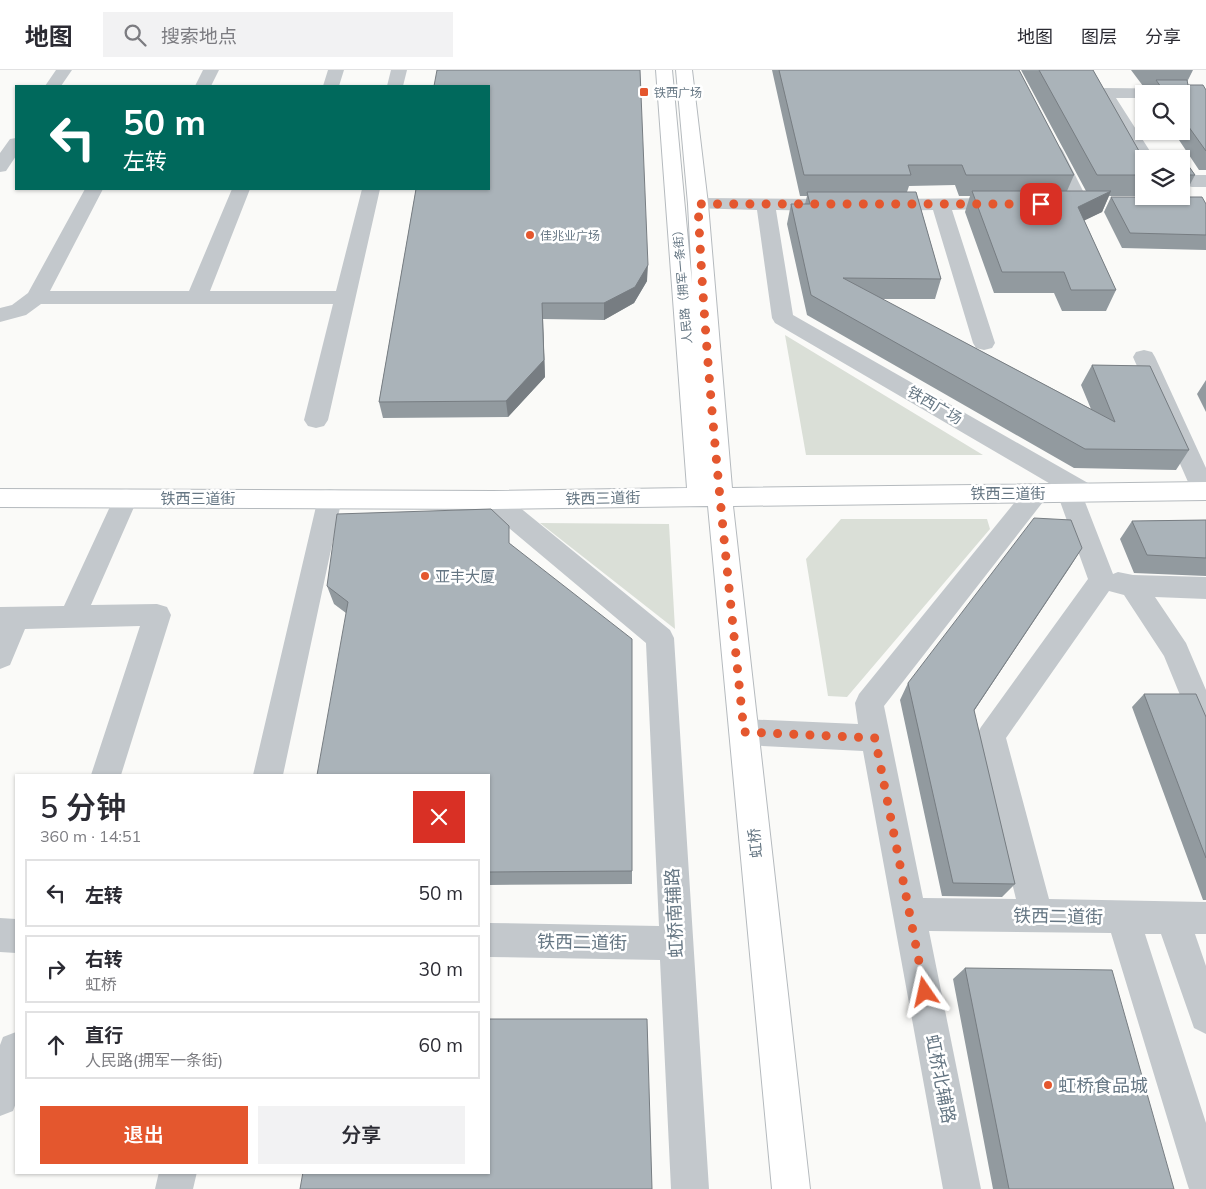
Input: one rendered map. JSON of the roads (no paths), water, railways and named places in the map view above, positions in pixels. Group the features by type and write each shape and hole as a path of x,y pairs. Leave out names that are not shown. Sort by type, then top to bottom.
{"main road":[{"name":"人民路（拥军一条街）","path":"664,70 710,497"},
{"path":"684,70 698,204 710,497"},
{"name":"铁西三道街","path":"0,498 493,500 1205,491"},
{"name":"虹桥","path":"710,497 744,732 791,1189"}],"street":[{"path":"55,85 64,70"},
{"path":"204,85 211,70"},
{"path":"331,85 336,70"},
{"path":"395,85 399,70"},
{"path":"1140,150 1104,93 1206,94"},
{"path":"1044,132 1080,203"},
{"path":"6,166 15,145"},
{"path":"1190,180 1206,181"},
{"path":"0,315 19,310 36,298 93,190"},
{"path":"198,298 241,190"},
{"path":"316,420 371,190"},
{"path":"1060,203 1100,203"},
{"path":"698,204 844,205"},
{"path":"863,205 1021,204"},
{"name":"铁西广场","path":"766,205 783,318 1078,493"},
{"path":"941,205 984,343"},
{"path":"36,298 345,298"},
{"path":"1144,357 1205,491"},
{"name":"虹桥北辅路","path":"962,1189 869,703 1037,492"},
{"path":"1078,493 1102,580"},
{"path":"73,616 126,498"},
{"path":"268,774 330,498"},
{"name":"虹桥南辅路","path":"493,500 660,638 675,943 690,1189"},
{"path":"1102,580 1132,586 1206,588"},
{"path":"1037,916 991,736 1102,580"},
{"path":"1132,586 1176,651 1206,724"},
{"path":"0,657 8,618 157,615 106,774"},
{"path":"744,732 875,738"},
{"name":"铁西二道街","path":"910,914 1206,918"},
{"path":"1124,917 1206,1183"},
{"path":"1172,917 1206,1016"},
{"path":"0,935 15,936"},
{"name":"铁西二道街","path":"490,940 675,943"},
{"path":"0,1098 15,1053"},
{"path":"174,1189 178,1174"}],"place":[{"name":"铁西广场","path":"644,92"},
{"name":"佳兆业广场","path":"530,235"},
{"name":"亚丰大厦","path":"425,576"},
{"name":"虹桥食品城","path":"1048,1085"}]}
